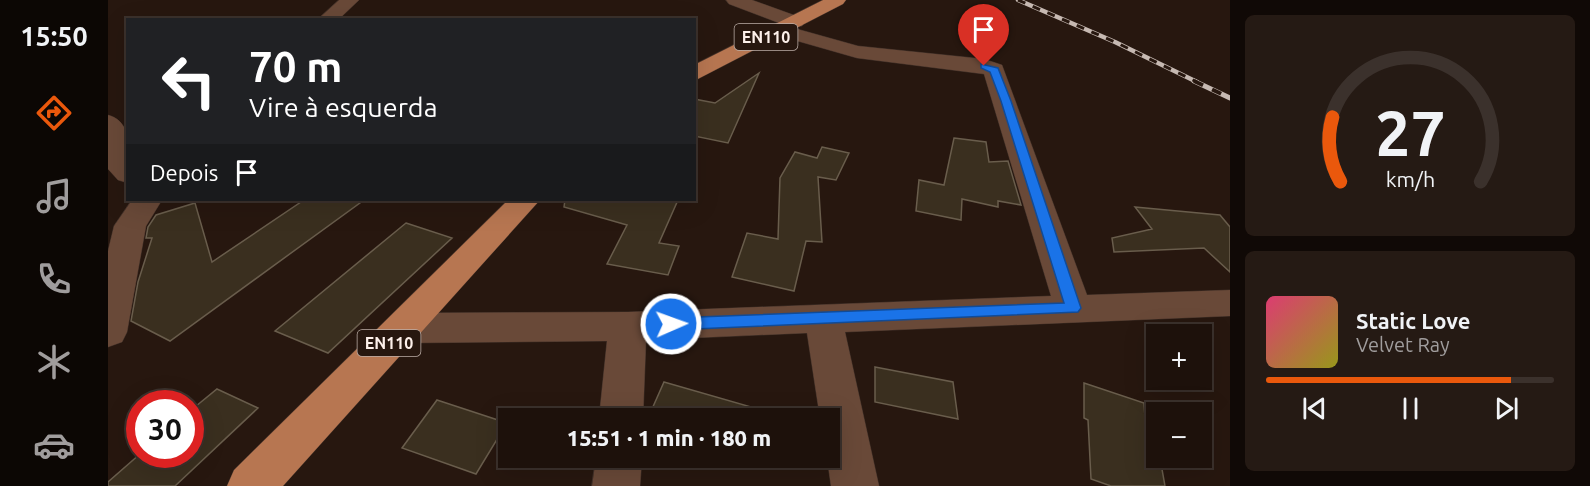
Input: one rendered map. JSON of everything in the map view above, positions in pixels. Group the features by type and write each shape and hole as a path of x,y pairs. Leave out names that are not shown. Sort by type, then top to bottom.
{"main road":[{"name":"EN110","path":"696,73 837,0"},
{"name":"EN110","path":"251,486 524,201"}],"street":[{"path":"328,18 350,0"},
{"path":"735,0 788,26 857,51 984,66 994,70 1073,308"},
{"path":"108,123 116,131 122,152 122,169 126,172"},
{"path":"108,332 128,223"},
{"path":"404,328 628,326 1230,303"},
{"path":"824,317 855,486"},
{"path":"622,408 628,326"},
{"path":"616,486 617,468"}],"building":[{"path":"759,73 728,143 696,136 696,99 715,103"},
{"path":"954,138 986,142 989,162 1008,161 1021,205 998,201 998,207 962,199 961,220 916,211 919,180 944,185"},
{"path":"822,147 849,153 836,180 818,177 822,242 806,241 794,291 732,277 747,233 778,239 780,178 795,152 817,158"},
{"path":"303,201 363,201 170,341 131,321 138,282 152,238 146,238 148,227 156,215 195,203 212,262"},
{"path":"565,201 678,201 659,243 679,246 668,275 607,264 627,225 564,207"},
{"path":"1135,207 1220,215 1230,227 1230,272 1204,248 1114,252 1112,238 1152,229"},
{"path":"406,223 452,238 328,353 275,331"},
{"path":"875,367 953,382 958,419 875,402"},
{"path":"664,382 755,408 652,408"},
{"path":"1084,383 1144,403 1146,468 1162,468 1165,486 1111,486 1091,479 1088,420 1084,418"},
{"path":"217,389 258,408 204,459 204,400"},
{"path":"437,400 498,420 498,438 476,474 402,448"},
{"path":"126,466 194,468 175,486 108,486 108,482"}],"railway":[{"path":"1018,0 1115,42 1197,82"},
{"path":"1194,81 1230,98"}],"route":[{"path":"671,324 1073,308 1006,101 994,70 984,66"}]}
